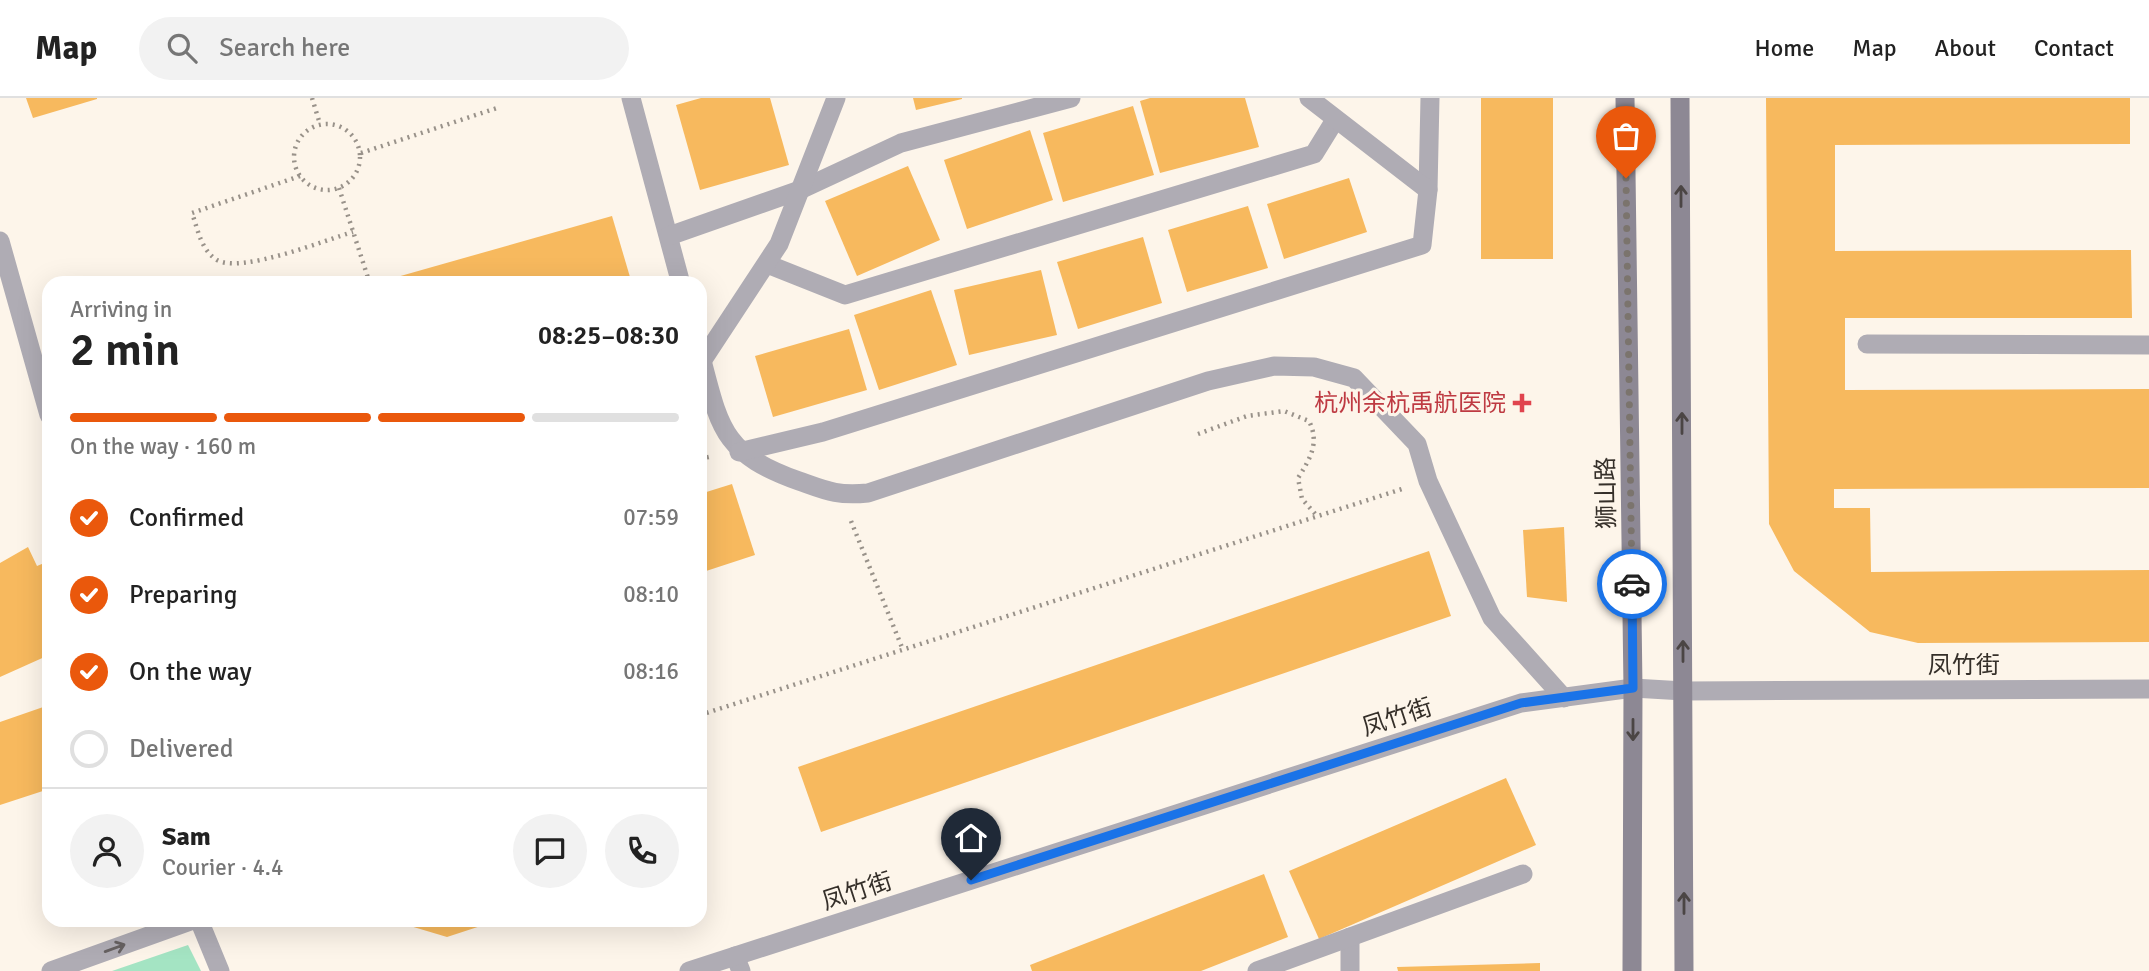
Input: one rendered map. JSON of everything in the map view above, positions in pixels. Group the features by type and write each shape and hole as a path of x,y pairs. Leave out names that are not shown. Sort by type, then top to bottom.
{"main road":[{"name":"狮山路","path":"1625,98 1633,688 1632,971"},
{"path":"1680,98 1684,971"}],"street":[{"path":"631,98 679,276"},
{"path":"707,349 779,244 836,98"},
{"path":"668,236 800,190 901,143 1071,98"},
{"path":"1309,98 1428,190"},
{"path":"739,452 823,432 1422,245 1428,190 1430,98"},
{"path":"767,264 845,295 1314,155 1335,120"},
{"path":"0,241 42,390"},
{"path":"1867,344 2149,345"},
{"path":"707,377 723,430 739,452 767,468 841,496 868,493 1208,381 1274,366 1314,367 1354,378 1417,444 1428,481 1492,618 1564,698"},
{"name":"凤竹街","path":"689,971 738,964 1521,703 1633,688 1684,691 2149,689"},
{"path":"1257,971 1522,874"},
{"path":"51,971 174,927"},
{"path":"202,927 220,971"},
{"path":"1350,937 1350,971"}],"path":[{"path":"312,98 320,124"},
{"path":"360,153 500,107"},
{"path":"320,124 331,124 351,133 360,153 356,174 339,188 318,189 300,176 294,156 302,135 320,124"},
{"path":"300,176 192,213 203,247 218,261 241,265 353,232"},
{"path":"339,188 367,276"},
{"path":"1198,434 1247,416 1284,411 1309,421 1315,433 1312,457 1298,478 1302,499 1317,516"},
{"path":"707,713 1428,481"},
{"path":"841,496 903,650"}],"green space":[{"path":"188,945 201,971 112,971"}],"building":[{"path":"26,98 97,98 97,99 33,118"},
{"path":"701,98 770,98 789,165 700,190 676,105"},
{"path":"913,98 962,98 962,99 916,110"},
{"path":"1150,98 1245,98 1259,147 1160,173 1140,101"},
{"path":"1481,98 1553,98 1553,259 1481,259"},
{"path":"1766,98 2130,98 2130,144 1835,145 1835,251 2131,250 2132,318 1845,318 1845,390 2149,389 2149,488 1834,489 1834,508 1870,508 1871,572 2149,570 2149,642 1918,643 1870,632 1794,571 1769,524"},
{"path":"1133,106 1154,175 1063,202 1043,133"},
{"path":"1030,130 1053,200 967,229 944,160"},
{"path":"908,166 940,240 857,276 825,201"},
{"path":"1349,178 1367,232 1284,259 1267,204"},
{"path":"1248,206 1268,268 1187,292 1168,230"},
{"path":"612,216 630,276 401,276"},
{"path":"1143,237 1162,303 1078,329 1057,262"},
{"path":"1041,270 1057,335 969,355 954,290"},
{"path":"931,290 957,365 879,390 854,315"},
{"path":"849,329 867,390 773,417 755,356"},
{"path":"732,484 755,555 707,571 707,492"},
{"path":"1564,527 1567,602 1527,597 1523,530"},
{"path":"28,547 37,566 42,564 42,658 0,677 0,563"},
{"path":"1429,551 1451,616 821,832 798,767"},
{"path":"42,707 42,791 0,805 0,722"},
{"path":"1506,778 1536,845 1319,939 1289,871"},
{"path":"1264,874 1288,937 1201,971 1032,971 1030,965"},
{"path":"413,927 478,927 447,937"},
{"path":"1540,963 1540,971 1398,971 1397,967"}],"way so far":[{"path":"1626,178 1632,584"}],"place":[{"name":"杭州余杭禹航医院","path":"1522,403"}],"route":[{"path":"971,880 1521,703 1633,688 1632,584"}]}
